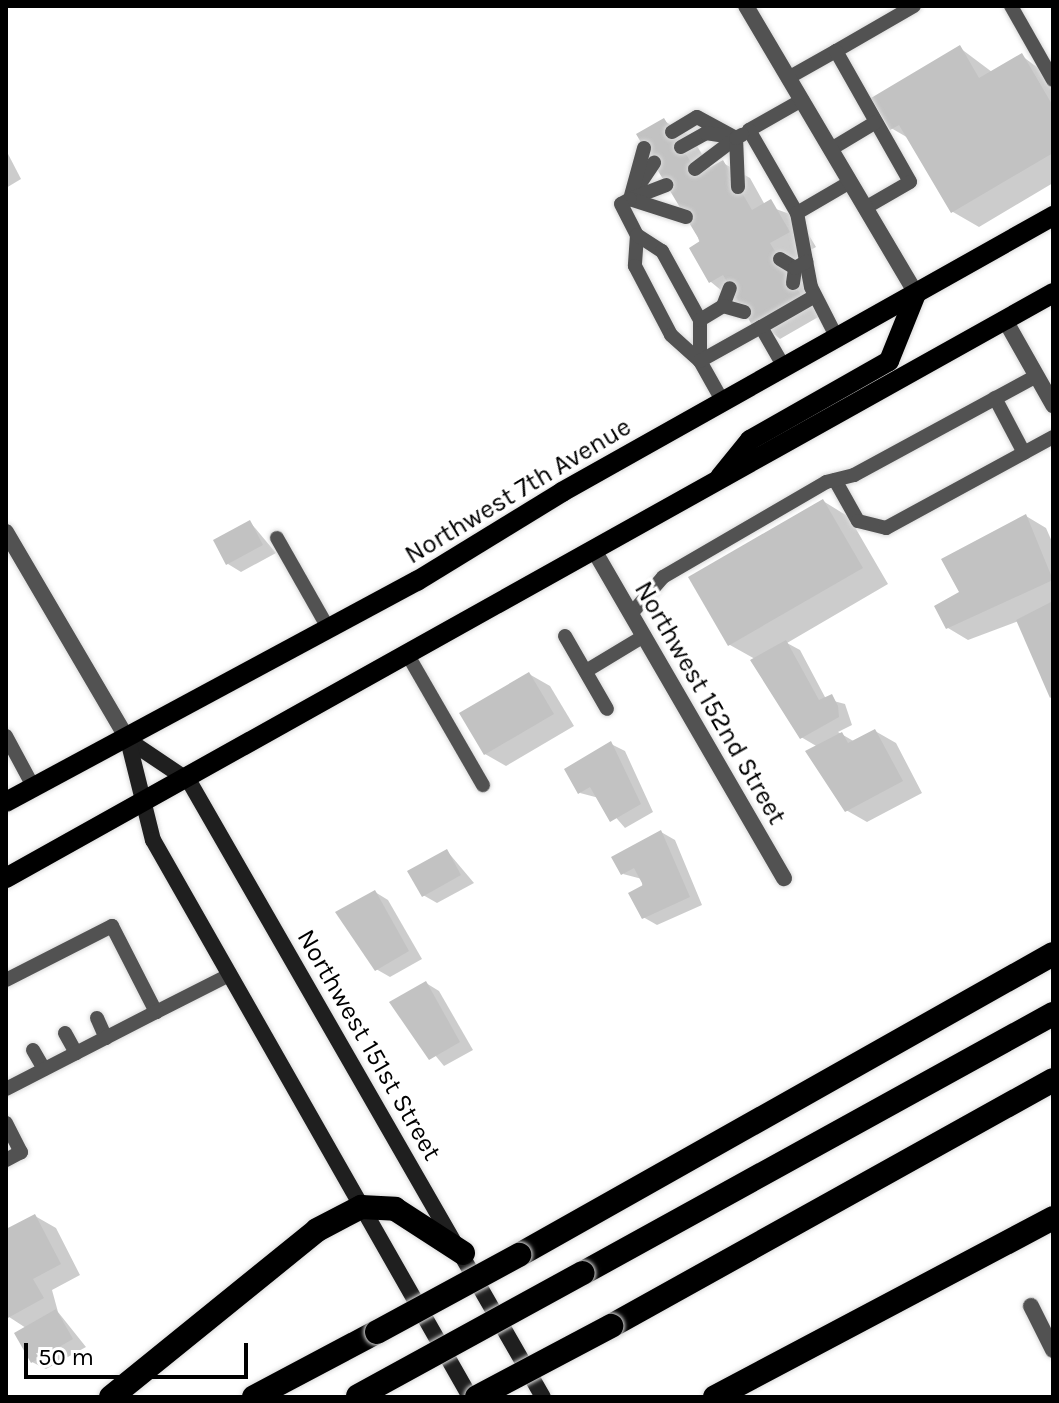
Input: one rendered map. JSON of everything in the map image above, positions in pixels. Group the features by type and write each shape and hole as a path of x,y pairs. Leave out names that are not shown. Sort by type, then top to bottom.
{"highway":[{"path":"254,1397 519,1255 1053,954"},
{"path":"356,1396 1053,1014"},
{"path":"505,1397 1053,1080"},
{"path":"477,1397 614,1332 1053,1093"},
{"path":"111,1397 317,1230 361,1207 395,1209 463,1253"},
{"path":"715,1397 1053,1218"}],"main road":[{"name":"Northwest 7th Avenue","path":"6,802 128,740 327,626 417,581 723,402 1053,216"},
{"path":"6,878 145,806 1053,293"},
{"path":"713,486 750,440 889,361 916,294"}],"street":[{"path":"746,6 916,294"},
{"path":"1005,320 1053,405"},
{"name":"Northwest 151st Street","path":"6,532 128,740 153,840 470,1397"},
{"name":"Northwest 152nd Street","path":"595,552 784,878"},
{"name":"Northwest 151st Street","path":"128,740 189,781 543,1397"},
{"path":"1031,1306 1053,1350"}],"lane":[{"path":"788,78 914,6"},
{"path":"1011,6 1053,80"},
{"path":"836,51 910,182 865,208"},
{"path":"695,169 742,134 802,100"},
{"path":"672,132 697,117 742,134 797,213 798,271"},
{"path":"831,149 876,122"},
{"path":"681,147 706,133 742,134"},
{"path":"738,187 742,134"},
{"path":"630,199 644,148"},
{"path":"630,199 654,163"},
{"path":"797,213 850,182"},
{"path":"666,185 621,204 637,235 662,251 700,320 700,361"},
{"path":"630,199 686,217"},
{"path":"637,235 635,266 671,335 700,361 723,402"},
{"path":"780,259 798,271 837,338"},
{"path":"700,320 723,306 730,288"},
{"path":"700,361 815,296"},
{"path":"723,306 744,312"},
{"path":"761,327 784,367"},
{"path":"631,614 663,577 835,480 1036,376"},
{"path":"995,398 1024,453"},
{"path":"835,480 858,521 886,528 1053,437"},
{"path":"277,538 327,626"},
{"path":"565,636 607,709"},
{"path":"586,671 644,636"},
{"path":"409,657 483,785"},
{"path":"6,736 34,788"},
{"path":"6,980 34,974 112,926 156,1012"},
{"path":"6,1089 229,975"},
{"path":"97,1018 106,1038"},
{"path":"65,1033 76,1053"},
{"path":"33,1050 44,1069"},
{"path":"6,1123 21,1152 6,1160"}],"building":[{"path":"960,45 979,78 1022,53 1053,106 1053,153 951,213 899,125 890,130 871,98"},
{"path":"664,118 698,174 723,160 752,210 771,199 790,232 770,243 802,297 752,325 723,275 709,283 689,248 700,241 636,134"},
{"path":"823,499 863,568 728,646 688,577"},
{"path":"1026,514 1053,580 946,629 934,606 959,592 941,559"},
{"path":"250,520 263,545 226,565 213,540"},
{"path":"1053,601 1053,696 1050,698 1016,620"},
{"path":"786,640 819,700 832,694 838,706 839,717 800,739 750,660"},
{"path":"529,672 554,714 484,755 459,713"},
{"path":"875,729 903,781 845,812 805,751 842,732 848,743"},
{"path":"611,741 641,804 610,822 590,787 578,794 564,769"},
{"path":"661,830 690,897 642,919 628,893 643,885 634,868 621,875 611,857"},
{"path":"447,849 461,875 422,897 407,871"},
{"path":"375,890 409,951 375,971 335,912"},
{"path":"426,981 460,1042 429,1060 389,1002"},
{"path":"35,1214 61,1264 33,1279 44,1298 6,1319 6,1229"},
{"path":"56,1309 73,1339 31,1363 14,1333"}]}
